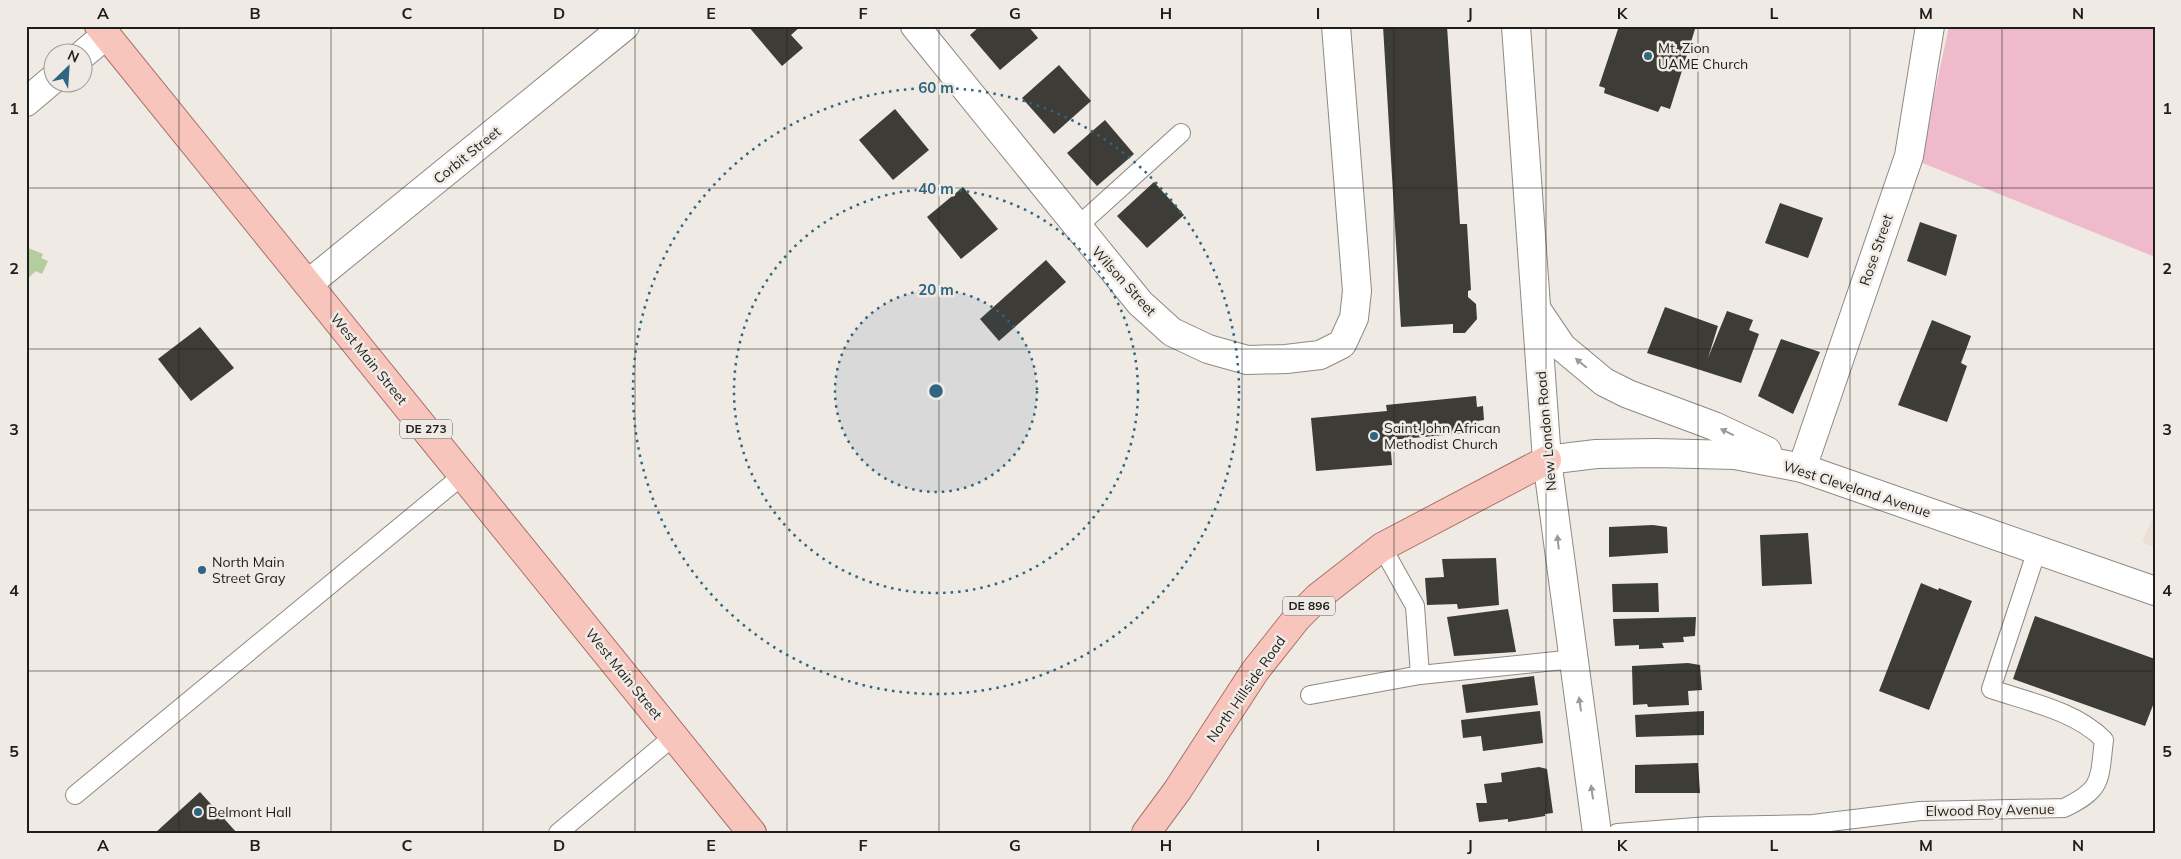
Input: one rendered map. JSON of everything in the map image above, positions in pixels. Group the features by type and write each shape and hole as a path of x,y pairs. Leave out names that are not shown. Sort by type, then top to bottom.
{"main road":[{"name":"West Main Street","path":"102,31 752,833"},
{"name":"North Hillside Road","path":"1146,833 1178,791 1255,670 1277,642 1318,597 1382,547 1547,460"}],"street":[{"name":"Corbit Street","path":"308,284 625,26"},
{"name":"Wilson Street","path":"915,26 1140,303 1172,332 1208,349 1247,360 1320,355 1342,344 1354,318 1357,291 1336,26"},
{"name":"New London Road","path":"1516,26 1547,460 1597,833"},
{"name":"Rose Street","path":"1802,468 1908,156 1930,26"},
{"path":"92,43 102,31"},
{"path":"26,102 42,88"},
{"path":"1536,308 1562,347 1604,382 1628,394 1714,426 1802,468"},
{"name":"West Cleveland Avenue","path":"1547,460 1596,454 1735,455 1802,468 2155,591"}],"lane":[{"path":"1077,227 1181,133"},
{"path":"75,795 463,476"},
{"path":"1382,547 1415,606 1420,675"},
{"name":"Elwood Roy Avenue","path":"1617,833 1708,826 1813,824 1920,811 2064,808 2084,798 2098,784 2104,740 2092,728 2072,717 1991,689 2037,550"},
{"path":"1310,695 1420,675 1574,659"},
{"path":"558,833 674,736"}],"shaded area":[{"path":"1949,26 2155,26 2155,257 1920,162"},
{"path":"26,247 43,254 41,258 48,261 42,274 36,271 26,280"},
{"path":"2155,513 2155,548 2142,542"}],"building":[{"path":"748,26 801,26 791,35 803,48 782,66"},
{"path":"980,26 1028,26 1038,38 1000,70 970,35"},
{"path":"1383,26 1447,26 1460,224 1467,224 1471,290 1468,291 1468,297 1476,304 1477,319 1465,333 1453,333 1453,324 1401,327"},
{"name":"Mt. Zion UAME Church","path":"1619,26 1696,26 1670,109 1661,106 1658,112 1604,93 1605,88 1599,86"},
{"path":"1059,65 1091,101 1054,134 1022,98"},
{"path":"895,109 929,150 893,180 859,140"},
{"path":"1105,120 1134,154 1097,186 1067,153"},
{"path":"1154,182 1184,215 1147,248 1117,216"},
{"path":"963,187 998,229 961,259 927,217"},
{"path":"1780,203 1823,218 1808,258 1765,243"},
{"path":"1920,222 1957,235 1946,276 1907,261"},
{"path":"1046,260 1066,282 999,341 980,319"},
{"path":"1665,307 1718,326 1708,358 1727,311 1753,320 1749,330 1759,334 1741,383 1647,353"},
{"path":"1932,320 1971,336 1961,363 1967,366 1947,422 1898,405"},
{"path":"200,327 234,368 191,401 158,359"},
{"path":"1781,339 1820,352 1793,414 1758,396"},
{"name":"Saint John African Methodist Church","path":"1476,396 1477,407 1483,406 1484,420 1478,421 1479,432 1390,440 1392,465 1316,471 1311,418 1387,411 1386,405"},
{"path":"1653,525 1667,527 1668,553 1609,557 1609,527"},
{"path":"1808,533 1812,584 1762,586 1760,535"},
{"path":"1496,558 1499,605 1458,609 1457,604 1427,605 1425,578 1444,577 1442,559"},
{"path":"1658,583 1659,612 1613,612 1612,584"},
{"path":"1921,583 1972,601 1929,710 1879,691"},
{"path":"1508,609 1516,652 1454,656 1447,617"},
{"path":"2035,616 2155,659 2155,700 2145,726 2013,679"},
{"path":"1696,617 1695,636 1683,637 1684,642 1662,643 1664,648 1639,649 1639,645 1615,646 1613,619"},
{"path":"1688,663 1700,665 1702,690 1688,691 1689,705 1648,707 1647,704 1633,705 1632,666"},
{"path":"1534,676 1538,705 1466,713 1462,685"},
{"path":"1540,711 1543,743 1483,751 1481,736 1463,738 1461,720"},
{"path":"1704,711 1704,735 1636,737 1635,715"},
{"path":"1698,763 1700,793 1635,793 1635,765"},
{"path":"1539,767 1547,769 1553,813 1508,822 1508,819 1479,822 1476,803 1487,803 1484,784 1502,782 1501,773"},
{"name":"Belmont Hall","path":"200,792 237,833 155,833"}],"place":[{"name":"Mt. Zion UAME Church","path":"1648,56"},
{"name":"Saint John African Methodist Church","path":"1374,436"},
{"name":"North Main Street Gray","path":"202,570"},
{"name":"Belmont Hall","path":"198,812"}]}
